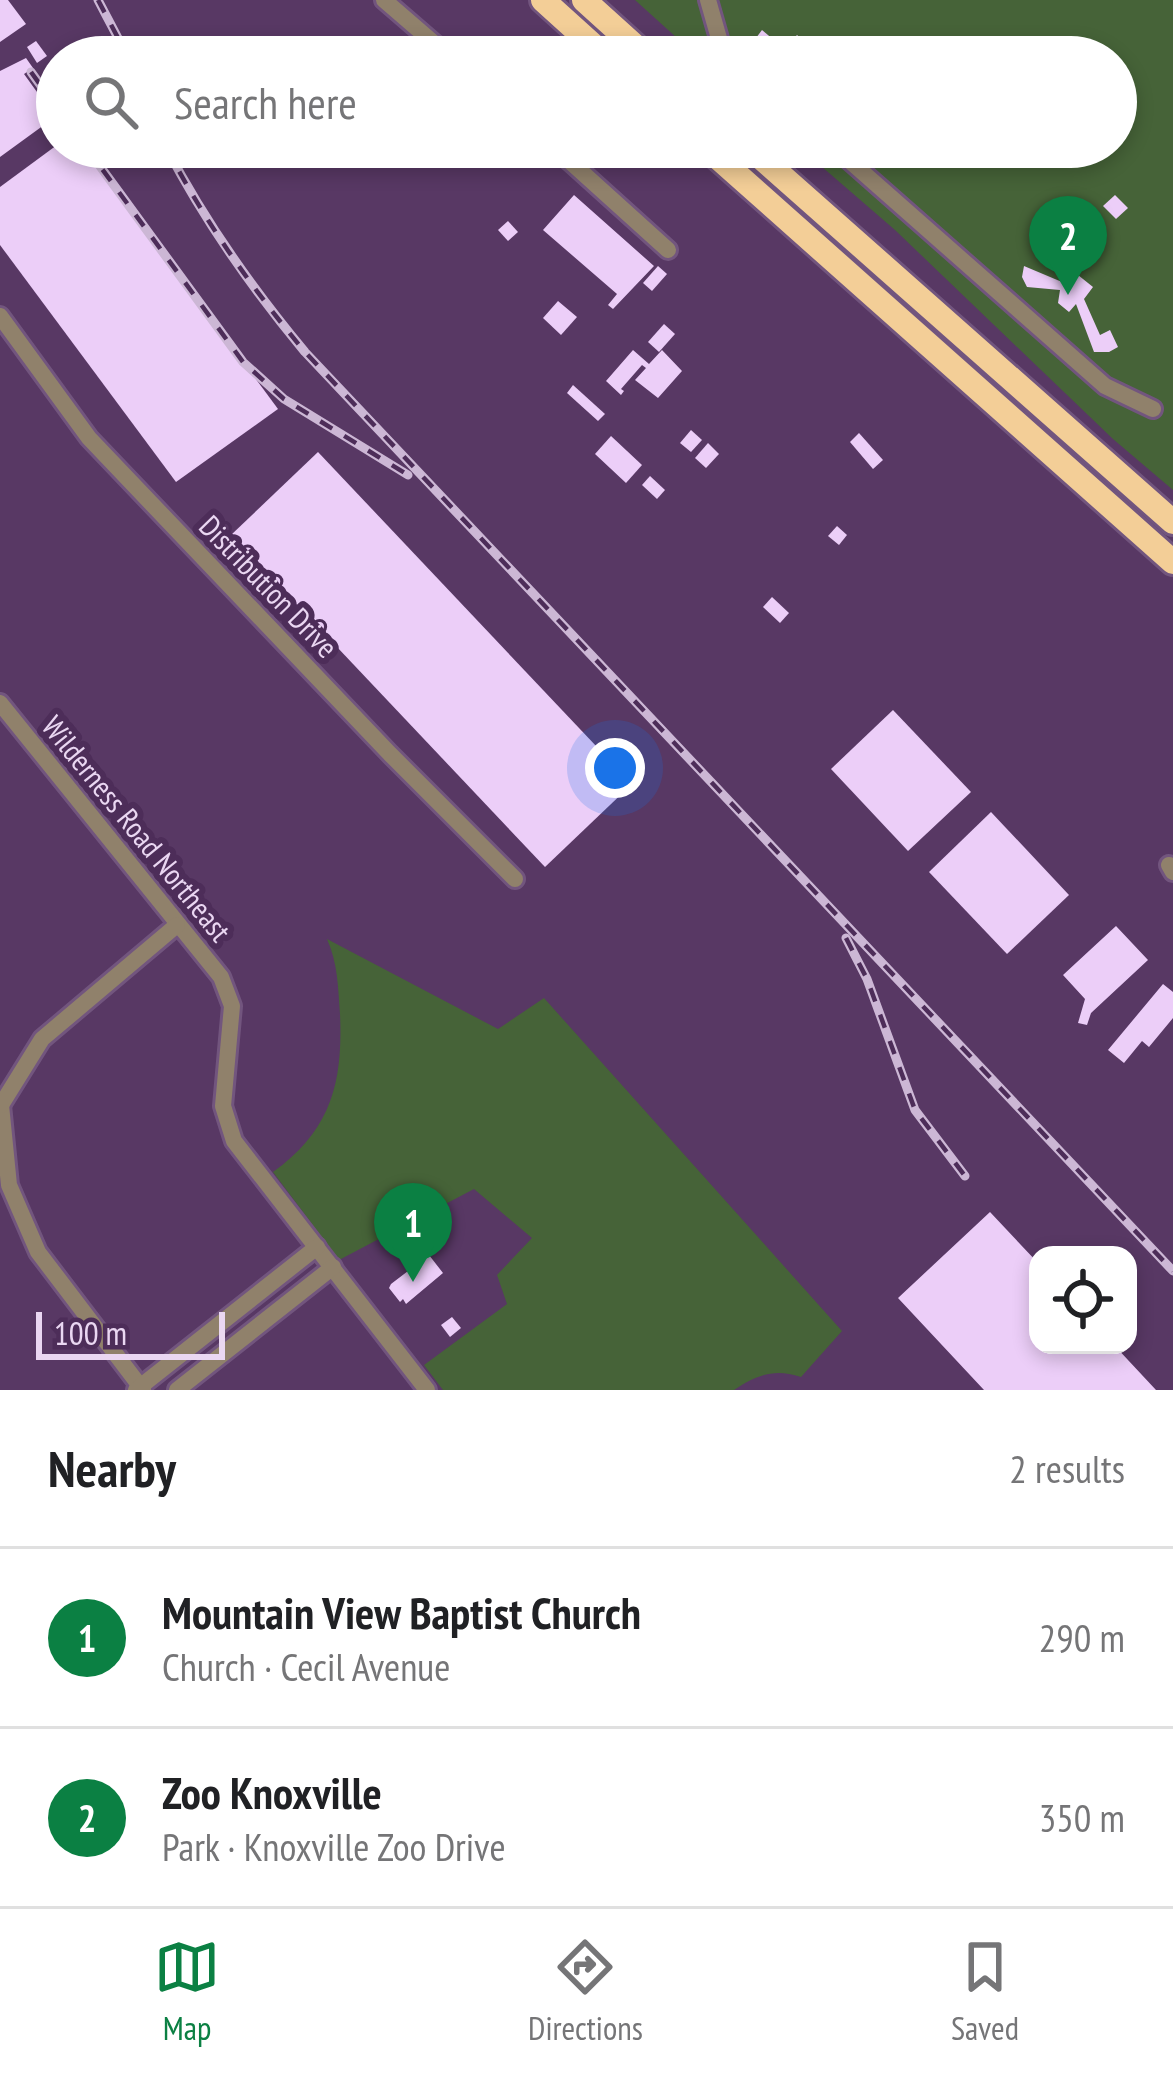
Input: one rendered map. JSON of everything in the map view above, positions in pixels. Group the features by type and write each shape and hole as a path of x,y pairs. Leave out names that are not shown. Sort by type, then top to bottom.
{"highway":[{"path":"543,0 583,36"},
{"path":"584,0 623,36"},
{"path":"730,168 1173,562"},
{"path":"772,168 1173,522"}],"street":[{"path":"384,0 425,36"},
{"path":"708,0 718,36"},
{"path":"577,168 668,250"},
{"path":"858,168 1105,386 1153,409"},
{"name":"Distribution Drive","path":"0,316 89,438 515,879"},
{"name":"Wilderness Road Northeast","path":"0,703 221,977 232,1006 223,1106 234,1141 427,1390"},
{"path":"177,925 42,1040 1,1105 9,1185 38,1252 140,1389 317,1247"},
{"path":"177,1390 333,1267"}],"green space":[{"path":"635,0 1173,0 1173,490 823,168 1137,168 1137,36 675,36"},
{"path":"327,939 498,1029 544,998 842,1331 801,1377 766,1374 734,1390 443,1390 424,1365 507,1304 497,1275 532,1238 474,1189 339,1260 273,1172 293,1156 320,1122 335,1083 340,1014"}],"building":[{"path":"0,0 8,0 26,24 0,42"},
{"path":"36,41 36,61 27,47"},
{"path":"26,58 33,68 24,74 36,91 36,131 0,157 0,71"},
{"path":"36,160 36,168 100,168 278,409 176,482 0,245 0,187"},
{"path":"574,195 654,266 613,309 608,305 617,294 543,230"},
{"path":"1115,195 1128,208 1116,219 1103,206"},
{"path":"508,221 518,232 508,241 498,230"},
{"path":"1071,259 1078,264 1073,271 1093,287 1084,299 1100,335 1110,330 1118,347 1109,352 1094,352 1076,304 1069,312 1058,303 1060,290 1027,287 1022,277 1024,266 1062,282 1066,279 1061,276 1063,265"},
{"path":"658,266 667,274 652,291 643,283"},
{"path":"558,301 577,317 561,335 543,318"},
{"path":"664,324 675,334 659,352 648,342"},
{"path":"633,350 649,364 662,350 682,371 658,398 635,380 646,368 642,365 621,395 606,381"},
{"path":"573,385 605,414 598,421 567,393"},
{"path":"691,430 702,440 691,452 680,443"},
{"path":"859,433 883,460 873,469 850,442"},
{"path":"611,436 642,465 626,483 595,454"},
{"path":"708,443 719,454 706,468 695,458"},
{"path":"318,452 632,784 545,867 231,535"},
{"path":"650,476 665,490 657,499 642,485"},
{"path":"837,526 847,535 839,545 828,536"},
{"path":"772,597 789,613 780,623 763,607"},
{"path":"893,710 971,792 908,851 831,769"},
{"path":"991,812 1069,895 1007,954 929,872"},
{"path":"1116,926 1148,960 1091,1013 1087,1025 1078,1023 1085,999 1063,975"},
{"path":"1163,984 1173,992 1173,1018 1149,1047 1142,1041 1124,1063 1108,1050"},
{"path":"990,1212 1029,1253 1029,1354 1122,1354 1156,1390 984,1390 898,1298"},
{"path":"429,1255 443,1273 406,1304 403,1299 400,1302 391,1284"},
{"path":"452,1317 461,1328 450,1337 441,1325"}],"railway":[{"path":"98,0 117,36"},
{"path":"31,72 36,79"},
{"path":"101,168 243,362 284,399 408,475"},
{"path":"178,168 230,253 305,352 1173,1271"},
{"path":"846,938 867,979 915,1110 965,1176"}],"place":[{"name":"Zoo Knoxville","path":"1068,295"},
{"name":"Mountain View Baptist Church","path":"413,1282"}]}
